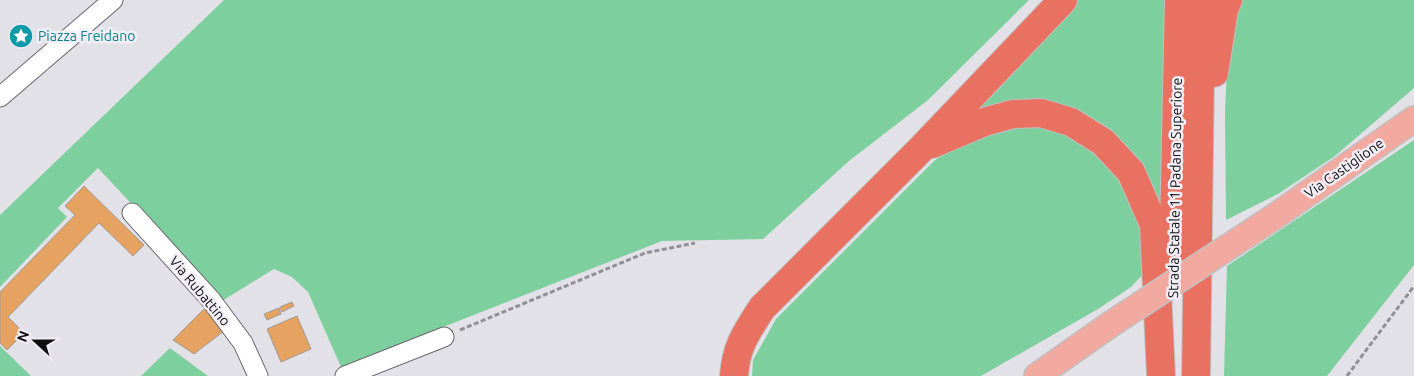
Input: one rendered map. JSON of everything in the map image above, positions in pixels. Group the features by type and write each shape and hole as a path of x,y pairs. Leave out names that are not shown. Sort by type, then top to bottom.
{"highway":[{"path":"734,376 735,356 744,336 762,308 922,148 1063,0"},
{"name":"Strada Statale 11 Padana Superiore","path":"1170,376 1179,0"},
{"name":"Strada Statale 11 Padana Superiore","path":"1196,376 1201,0"},
{"path":"1198,175 1219,38 1228,0"},
{"path":"922,148 984,122 1013,114 1041,113 1071,122 1103,142 1131,172 1154,225 1161,376"}],"main road":[{"name":"Via Castiglione","path":"1037,376 1111,324 1274,217 1414,119"}],"street":[{"path":"0,97 113,0"},
{"name":"Via Rubattino","path":"132,213 211,300 243,343 258,376"},
{"path":"345,376 444,337"}],"path":[{"path":"444,337 645,253 695,243"},
{"path":"1347,376 1414,286"}],"green space":[{"path":"224,0 1029,0 928,100 849,161 763,239 662,241 341,367 308,292 292,277 274,269 222,301 98,168 58,208 67,217 0,287 0,215"},
{"path":"1076,0 1165,0 1162,210 1110,134 1081,112 1043,103 972,116"},
{"path":"1239,0 1414,0 1414,88 1335,156 1278,194 1226,220 1225,113 1228,41"},
{"path":"1032,126 1067,134 1105,157 1126,184 1138,218 1148,269 1131,287 1098,309 981,376 752,376 753,360 776,319 934,161 963,140 992,129"},
{"path":"1414,140 1414,265 1327,376 1224,376 1227,266"},
{"path":"0,346 31,376 0,376"},
{"path":"170,348 208,376 141,376"}],"building":[{"path":"84,186 144,245 133,256 99,223 8,317 24,333 7,350 0,343 0,292 75,215 65,206"},
{"path":"292,302 294,306 282,312 280,307"},
{"path":"205,308 224,331 194,354 173,340"},
{"path":"279,308 281,314 267,320 264,314"},
{"path":"297,316 311,349 281,362 267,329"}],"place":[{"name":"Piazza Freidano","path":"21,36"}]}
